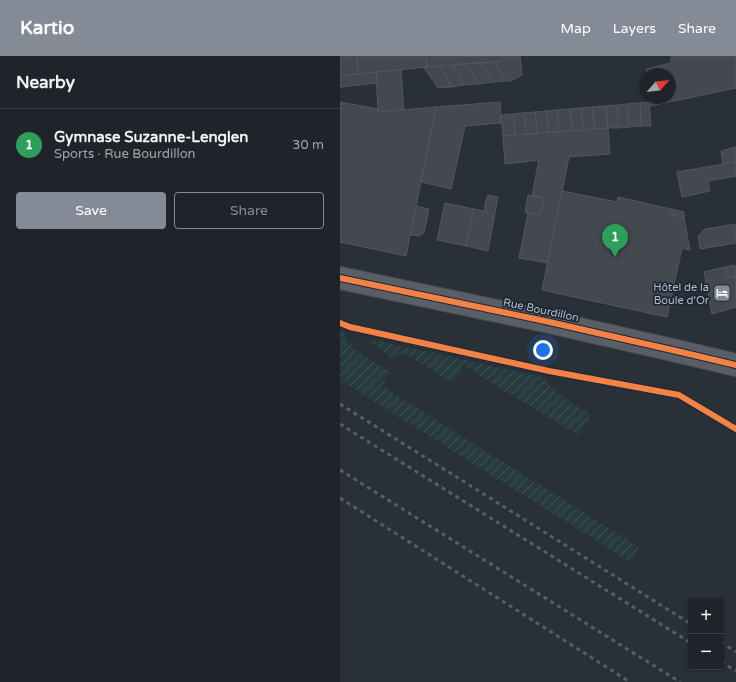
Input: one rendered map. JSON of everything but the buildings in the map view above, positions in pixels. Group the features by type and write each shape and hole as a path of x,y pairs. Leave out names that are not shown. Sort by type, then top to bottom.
{"street":[{"name":"Rue Bourdillon","path":"340,278 545,321 736,366"}],"green space":[{"path":"340,332 345,333 346,340 354,349 390,372 382,386 639,547 630,562 340,380"},
{"path":"369,339 543,377 558,392 587,412 589,414 589,420 579,436 464,366 452,383 404,353 393,359 374,345"}],"railway":[{"path":"340,404 688,622"},
{"path":"340,424 688,641"},
{"path":"340,470 680,682"},
{"path":"340,498 630,682"},
{"path":"724,644 736,652"},
{"path":"724,664 736,671"}],"cycle path":[{"path":"340,278 545,321 736,365"},
{"path":"340,323 350,327 549,371 679,395 736,429"}],"place":[{"name":"Gymnase Suzanne-Lenglen","path":"615,257"},
{"name":"Hôtel de la Boule d'Or","path":"722,293"}]}
